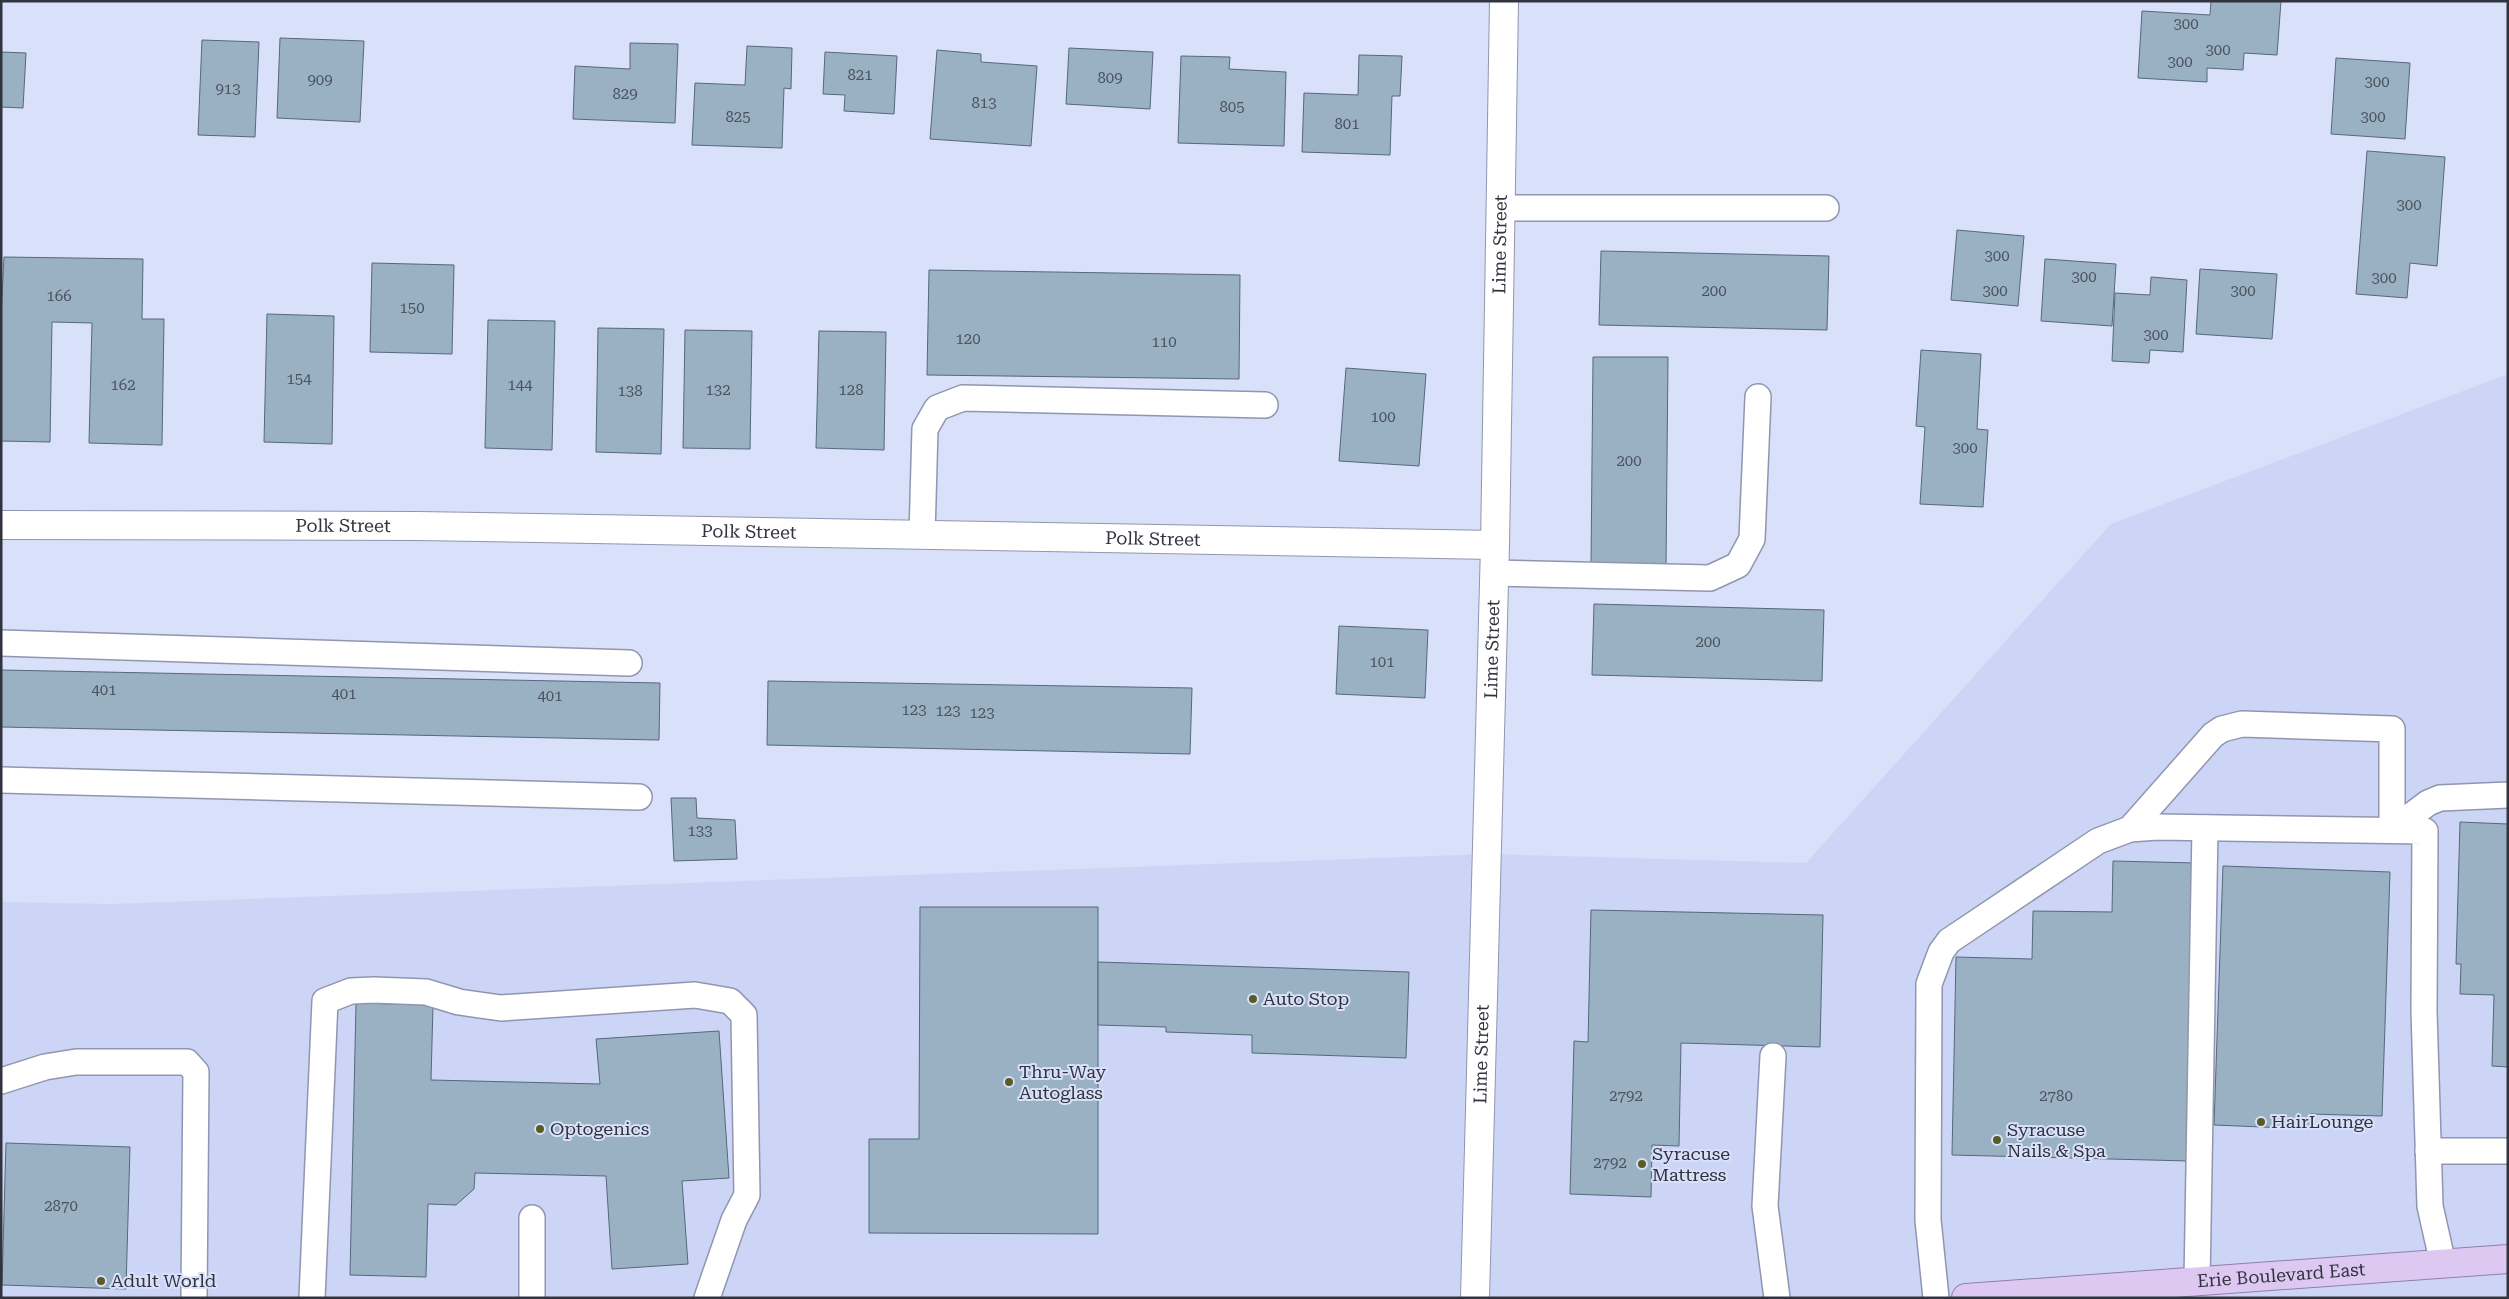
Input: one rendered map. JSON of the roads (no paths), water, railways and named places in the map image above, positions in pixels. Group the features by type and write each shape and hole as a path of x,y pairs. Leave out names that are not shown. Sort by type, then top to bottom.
{"main road":[{"name":"Erie Boulevard East","path":"1966,1298 2508,1259"}],"street":[{"name":"Lime Street","path":"1475,1298 1495,545 1504,1"},
{"name":"Polk Street","path":"1,525 418,526 1495,545"}],"lane":[{"path":"1500,208 1826,208"},
{"path":"1494,574 1710,578 1738,565 1752,539 1758,397"},
{"path":"922,535 925,429 937,408 964,398 1265,404"},
{"path":"1,643 629,663"},
{"path":"2130,830 2212,736 2222,729 2242,724 2392,729 2392,830"},
{"path":"1,780 639,797"},
{"path":"2392,830 2428,803 2440,798 2508,795"},
{"path":"2197,1282 2205,828"},
{"path":"1936,1298 1928,1220 1929,984 1941,952 1949,941 2098,841 2130,830 2205,828 2425,831 2424,1011 2430,1206 2442,1264"},
{"path":"312,1298 325,1001 351,991 374,990 426,992 459,1002 501,1008 695,995 730,1000 744,1015 747,1195 734,1220 707,1298"},
{"path":"1774,1056 1765,1206 1777,1298"},
{"path":"1,1081 45,1067 76,1062 187,1062 196,1072 194,1298"},
{"path":"2428,1151 2508,1151"},
{"path":"532,1218 532,1298"}],"place":[{"name":"Auto Stop","path":"1253,999"},
{"name":"Thru-Way Autoglass","path":"1009,1082"},
{"name":"HairLounge","path":"2261,1122"},
{"name":"Optogenics","path":"540,1129"},
{"name":"Syracuse Nails & Spa","path":"1997,1140"},
{"name":"Syracuse Mattress","path":"1642,1164"},
{"name":"Adult World","path":"101,1281"}]}
